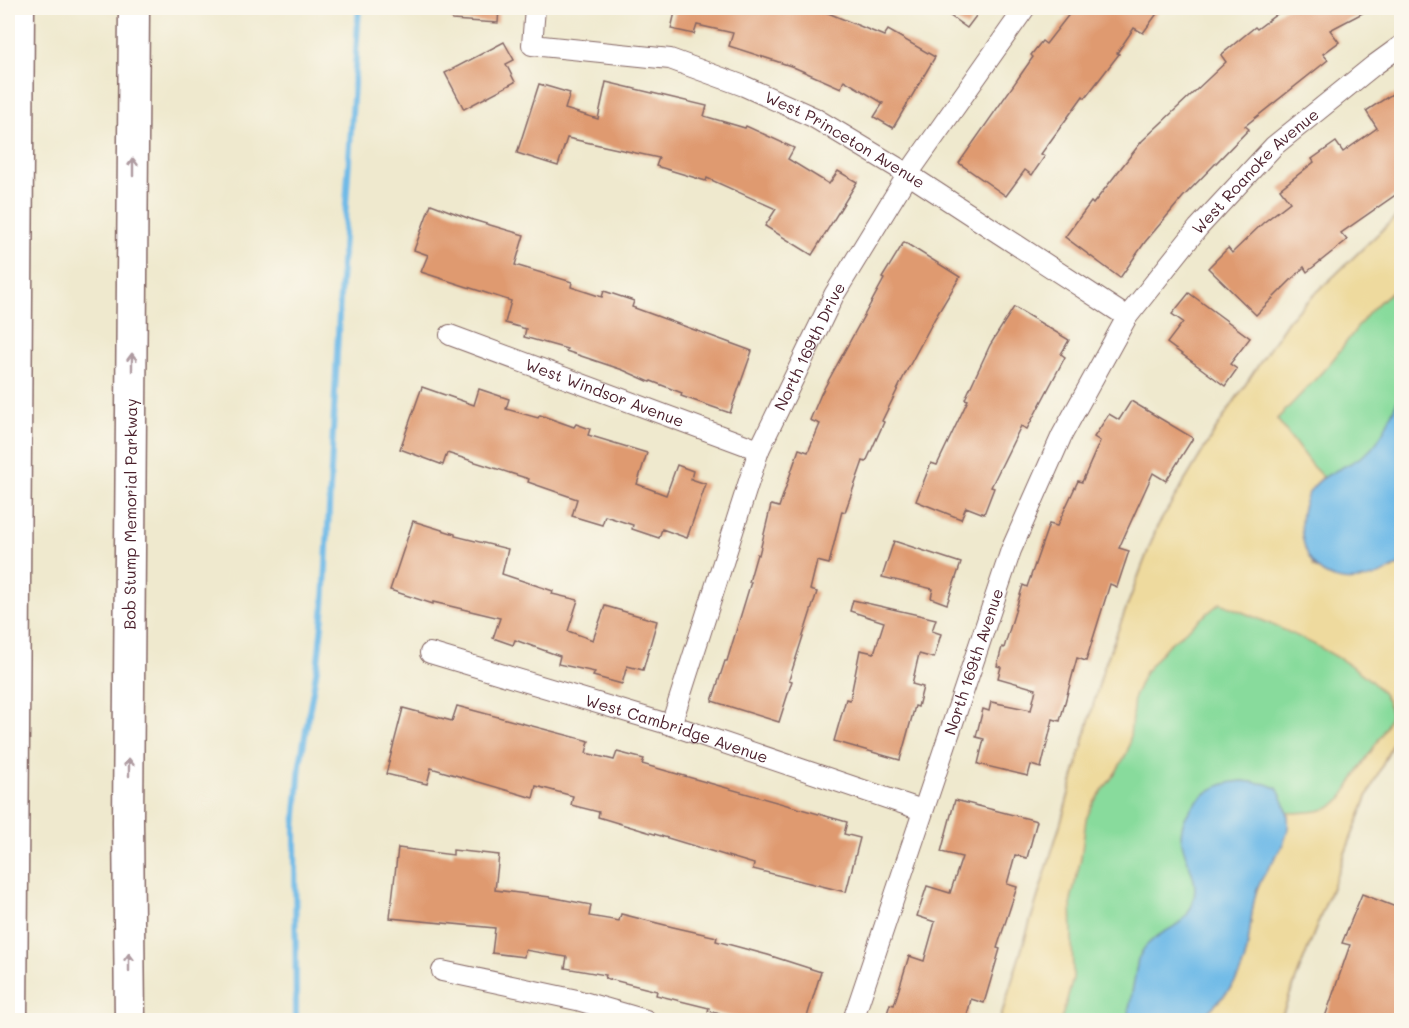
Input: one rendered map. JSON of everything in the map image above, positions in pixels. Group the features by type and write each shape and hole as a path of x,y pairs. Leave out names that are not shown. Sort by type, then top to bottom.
{"highway":[{"path":"12,1020 19,8"},
{"name":"Bob Stump Memorial Parkway","path":"130,1020 128,822 134,8"}],"street":[{"name":"West Princeton Avenue","path":"535,8 531,45 670,59 744,86 813,117 908,174 1127,317"},
{"name":"North 169th Drive","path":"671,725 759,450 834,294 908,174 1024,8"},
{"name":"West Roanoke Avenue","path":"1127,317 1198,228 1274,146 1401,45"},
{"name":"North 169th Avenue","path":"853,1020 1011,550 1062,435 1127,317"},
{"name":"West Windsor Avenue","path":"450,335 759,450"},
{"name":"West Cambridge Avenue","path":"430,653 671,725 922,810"},
{"path":"442,971 577,1000 646,1020"}],"green space":[{"path":"1401,212 1401,725 1367,797 1280,1020 1000,1020 1064,812 1103,670 1157,527 1218,426 1289,319"}],"sand":[{"path":"1401,212 1401,285 1372,309 1328,365 1277,419 1323,477 1313,487 1313,566 1334,577 1357,580 1380,574 1402,563 1401,725 1367,797 1280,1020 1200,1020 1226,993 1239,975 1246,954 1257,889 1282,844 1288,824 1288,813 1318,811 1335,805 1382,734 1390,715 1386,698 1370,680 1347,663 1320,647 1220,603 1167,646 1145,672 1134,697 1126,755 1094,802 1086,819 1081,858 1071,900 1073,979 1061,1020 1000,1020 1064,812 1103,670 1157,527 1218,426 1289,319"}],"water":[{"path":"1401,394 1401,563 1372,577 1357,580 1343,580 1329,576 1318,569 1309,557 1303,540 1301,520 1306,499 1318,482 1370,450 1384,430"},
{"path":"1243,781 1267,784 1277,788 1286,807 1288,828 1283,844 1257,889 1246,954 1239,975 1226,993 1200,1020 1127,1020 1138,959 1142,951 1154,939 1178,924 1192,905 1195,891 1181,830 1186,816 1202,796 1213,789 1224,784"}],"building":[{"path":"453,8 499,8 498,23 452,20"},
{"path":"676,8 816,8 884,36 888,30 935,57 893,128 874,117 883,103 844,80 841,88 791,66 729,46 733,33 697,25 694,34 671,29"},
{"path":"939,8 982,8 967,28"},
{"path":"1074,8 1161,8 1143,33 1134,28 1117,53 1119,54 1085,98 1083,96 1041,154 1045,156 1032,175 1025,170 1006,196 959,163 1033,57 1031,55 1042,41 1046,44"},
{"path":"1285,8 1372,8 1330,30 1339,42 1323,54 1328,60 1245,126 1249,129 1183,197 1145,242 1120,278 1065,237 1142,141 1226,62 1221,55 1255,27 1257,29"},
{"path":"504,42 514,60 506,64 515,82 464,109 445,73"},
{"path":"606,82 707,106 704,116 745,128 746,126 794,148 788,159 829,184 838,171 857,182 812,255 765,226 776,209 707,178 706,181 656,166 659,158 567,138 558,166 517,153 539,84 570,93 565,109 598,119"},
{"path":"1401,90 1401,191 1341,233 1347,240 1307,272 1304,267 1256,315 1208,268 1228,248 1232,253 1263,223 1290,202 1280,189 1314,162 1312,159 1336,142 1343,152 1377,128 1366,111"},
{"path":"431,204 473,220 524,235 515,265 572,282 571,287 602,297 604,291 634,301 632,307 752,351 730,413 681,396 682,393 623,370 566,351 567,349 524,337 526,329 505,323 511,301 421,272 428,255 414,250"},
{"path":"904,242 960,277 906,372 882,421 884,422 866,462 863,461 845,512 842,511 829,564 817,561 810,590 817,592 789,680 792,681 779,722 712,701 751,582 749,582 757,554 759,555 771,505 779,507 799,449 808,452 820,424 810,420 821,394 884,279 882,278"},
{"path":"1189,293 1250,338 1230,364 1237,369 1225,386 1167,343 1183,322 1172,314"},
{"path":"1014,307 1069,340 1061,354 1065,357 1027,429 1021,426 991,487 994,488 984,514 966,507 961,519 916,501 931,463 937,465 968,400 965,399 990,345"},
{"path":"422,387 474,405 479,389 509,399 506,409 538,418 540,415 574,427 576,424 590,429 588,435 647,453 637,484 666,495 677,465 693,471 691,479 706,484 687,538 662,529 659,538 632,529 633,525 605,516 602,525 572,516 577,499 528,482 529,479 447,453 443,465 400,449"},
{"path":"1131,401 1193,438 1166,481 1153,473 1119,548 1129,551 1117,587 1110,584 1086,661 1077,658 1060,721 1053,719 1041,768 1031,765 1028,776 978,764 984,739 976,737 983,709 989,711 991,702 1031,710 1036,689 998,678 1001,667 997,666 1023,585 1027,587 1049,524 1057,526 1078,481 1082,482 1100,441 1094,437 1109,414 1119,420"},
{"path":"413,521 455,534 455,536 508,549 502,574 553,591 552,594 578,600 568,631 593,640 605,606 657,621 643,670 627,666 622,684 593,676 595,672 558,664 560,656 515,640 513,645 493,638 500,618 433,602 433,604 390,590"},
{"path":"894,541 961,563 947,604 931,598 933,589 882,577"},
{"path":"853,600 936,619 932,631 941,634 934,658 919,654 912,684 923,687 918,707 915,706 900,760 834,741 846,699 850,700 860,650 874,653 884,622 850,611"},
{"path":"457,706 589,741 586,753 614,760 617,752 644,759 642,764 847,822 844,834 860,838 846,892 753,869 754,864 598,817 599,812 571,805 573,796 536,786 533,798 431,768 427,784 386,774 403,708 452,721"},
{"path":"955,800 1037,821 1027,858 1015,855 1007,884 1017,887 997,948 1000,949 984,1003 971,999 966,1020 885,1020 890,1004 894,1005 909,956 924,961 935,922 917,916 927,886 950,893 962,857 941,852"},
{"path":"398,848 453,855 453,850 499,855 495,890 591,905 589,916 619,921 621,914 717,937 716,941 821,972 806,1020 745,1020 708,1011 709,1008 656,995 657,991 605,978 606,975 565,968 567,957 525,950 524,957 492,953 495,928 390,918"},
{"path":"1362,894 1401,909 1401,1012 1399,1020 1336,1020 1325,1017 1350,945 1342,943"}],"waterway":[{"path":"296,1020 295,827 300,764 318,662 324,605 340,295 359,8"}]}
